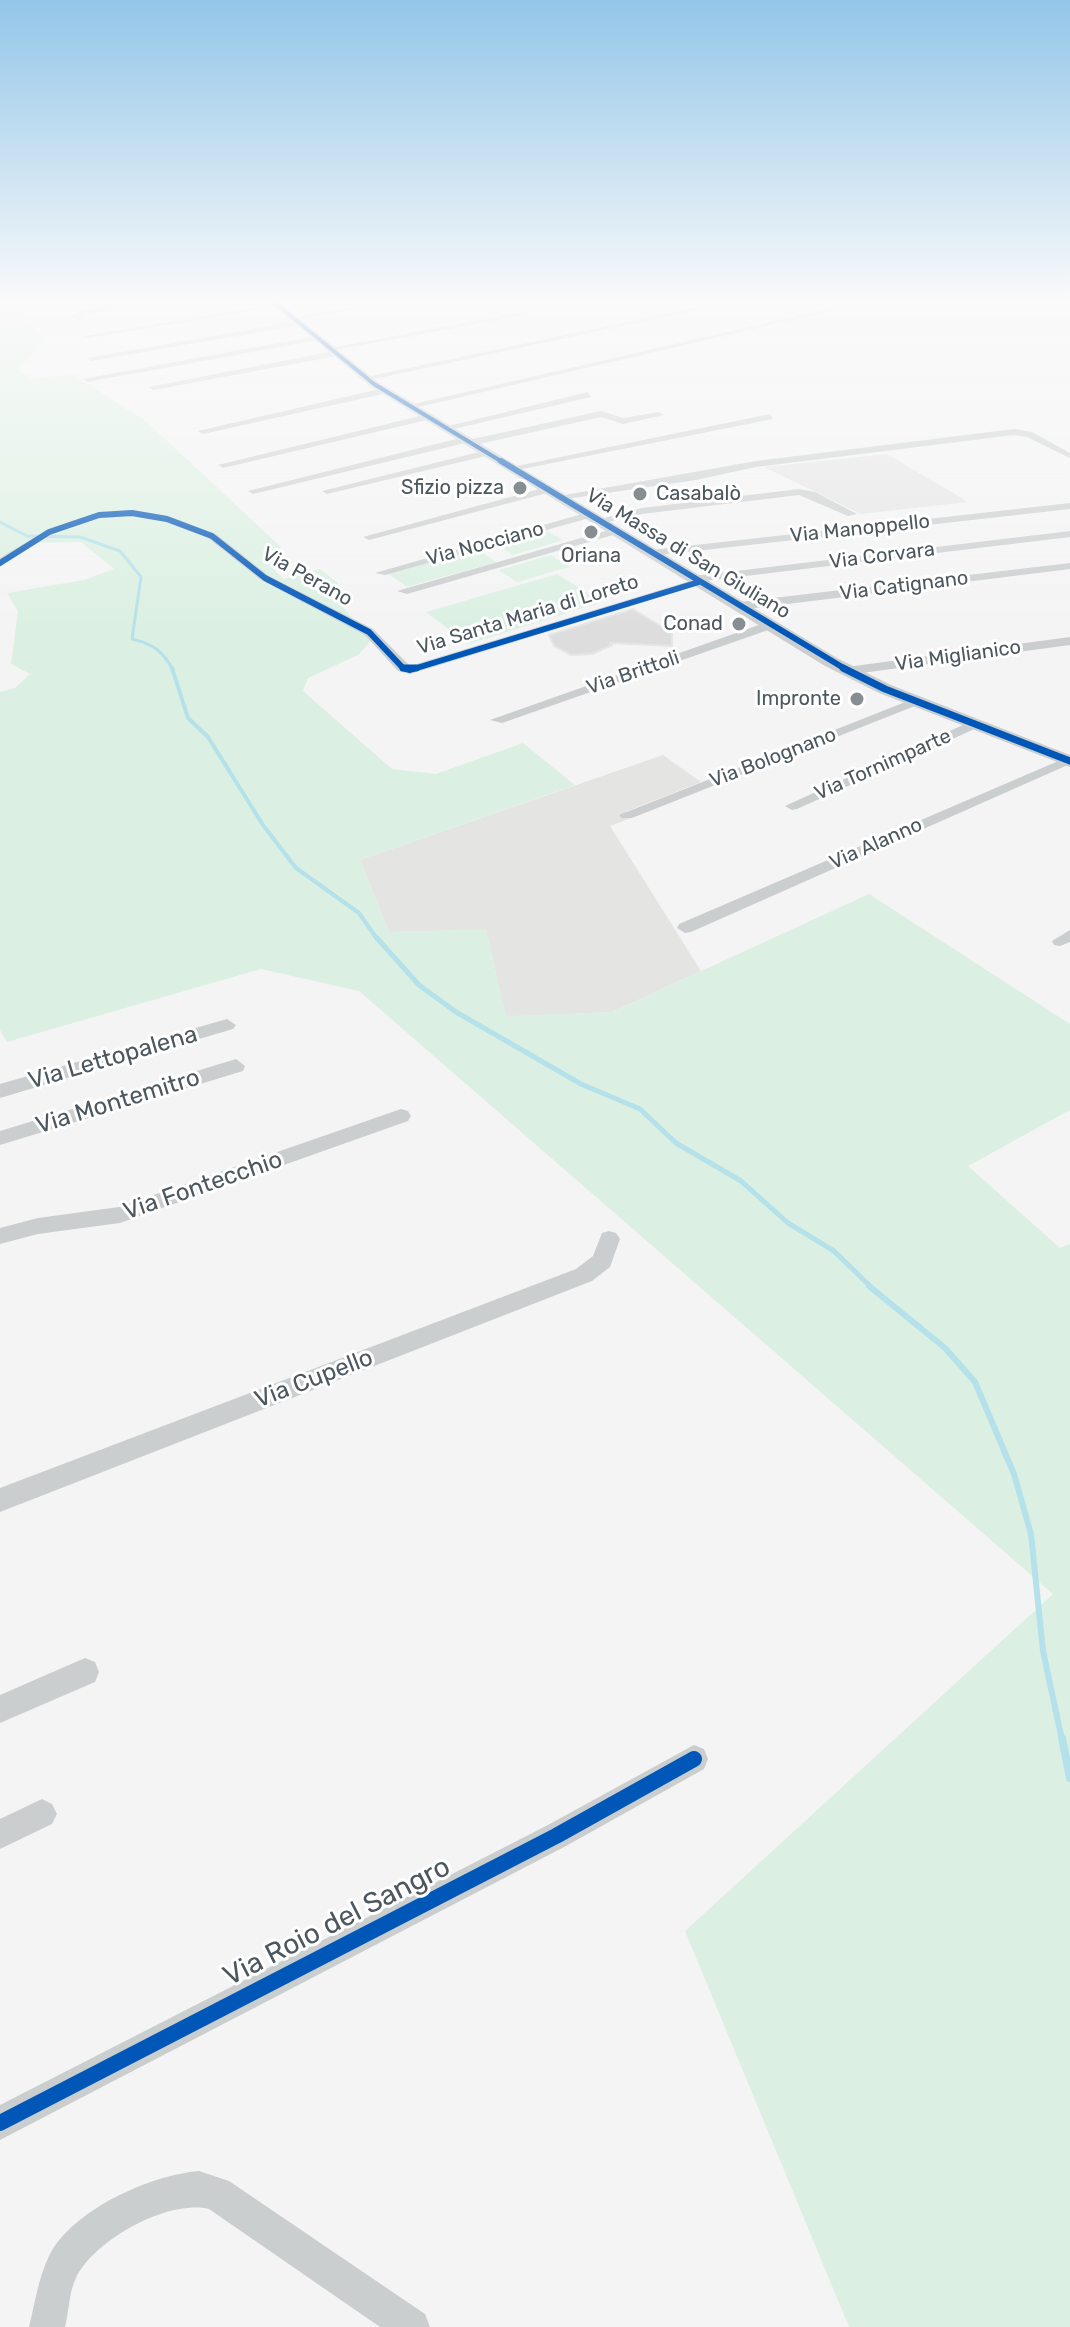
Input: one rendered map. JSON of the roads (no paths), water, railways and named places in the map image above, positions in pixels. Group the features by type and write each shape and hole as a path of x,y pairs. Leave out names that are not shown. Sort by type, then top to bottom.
{"street":[{"path":"203,431 291,412"},
{"name":"Via Massa di San Giuliano","path":"419,412 847,671 1069,761"},
{"path":"445,428 516,412"},
{"path":"253,491 467,441 601,414 623,421 659,415"},
{"path":"223,465 428,417"},
{"path":"512,468 770,417"},
{"path":"369,537 553,493 700,477 746,466 1018,432 1029,434 1068,456"},
{"path":"327,491 487,453"},
{"path":"746,466 767,478"},
{"path":"780,485 793,492 811,494 852,514"},
{"name":"Via Nocciano","path":"381,573 594,518 793,492"},
{"name":"Via Manoppello","path":"651,553 1070,506"},
{"name":"Via Perano","path":"0,563 40,537 91,517 118,513 146,515 191,527 219,540 268,580 369,632 403,668 413,669"},
{"name":"Via Massa di San Giuliano","path":"403,591 616,531"},
{"name":"Via Corvara","path":"697,581 1070,534"},
{"name":"Via Catignano","path":"739,606 1070,566"},
{"name":"Via Santa Maria di Loreto","path":"413,669 697,581"},
{"name":"Via Brittoli","path":"497,720 770,625"},
{"name":"Via Miglianico","path":"847,671 1070,641"},
{"name":"Via Bolognano","path":"627,815 918,702"},
{"name":"Via Tornimparte","path":"792,806 974,724"},
{"name":"Via Alanno","path":"685,928 1069,761"},
{"name":"Via Lettopalena","path":"0,1091 227,1025"},
{"name":"Via Montemitro","path":"0,1138 236,1066"},
{"name":"Via Fontecchio","path":"0,1236 38,1226 120,1215 401,1116"},
{"name":"Via Cupello","path":"0,1500 584,1275 602,1261 609,1239"},
{"path":"0,1709 85,1672"},
{"name":"Via Roio del Sangro","path":"0,2123 556,1836 694,1759"},
{"path":"0,1834 42,1814"},
{"path":"47,2327 60,2273 83,2242 152,2197 173,2189 196,2186 217,2193 412,2327"}],"waterway":[{"path":"0,522 27,536 80,537 120,551 141,577 132,639 157,649 172,669"},
{"path":"172,669 188,718 208,737 263,825 296,868 359,913 377,939"},
{"path":"376,937 419,985 456,1012 581,1084 640,1109 676,1143 741,1181 788,1223 834,1251 872,1288"},
{"path":"869,1286 945,1348 975,1382 1014,1474 1031,1534 1043,1651 1062,1740"},
{"path":"1062,1738 1070,1778"}],"place":[{"name":"Sfizio pizza","path":"520,488"},
{"name":"Casabalò","path":"640,494"},
{"name":"Oriana","path":"591,532"},
{"name":"Conad","path":"739,624"},
{"name":"Impronte","path":"857,699"}]}
